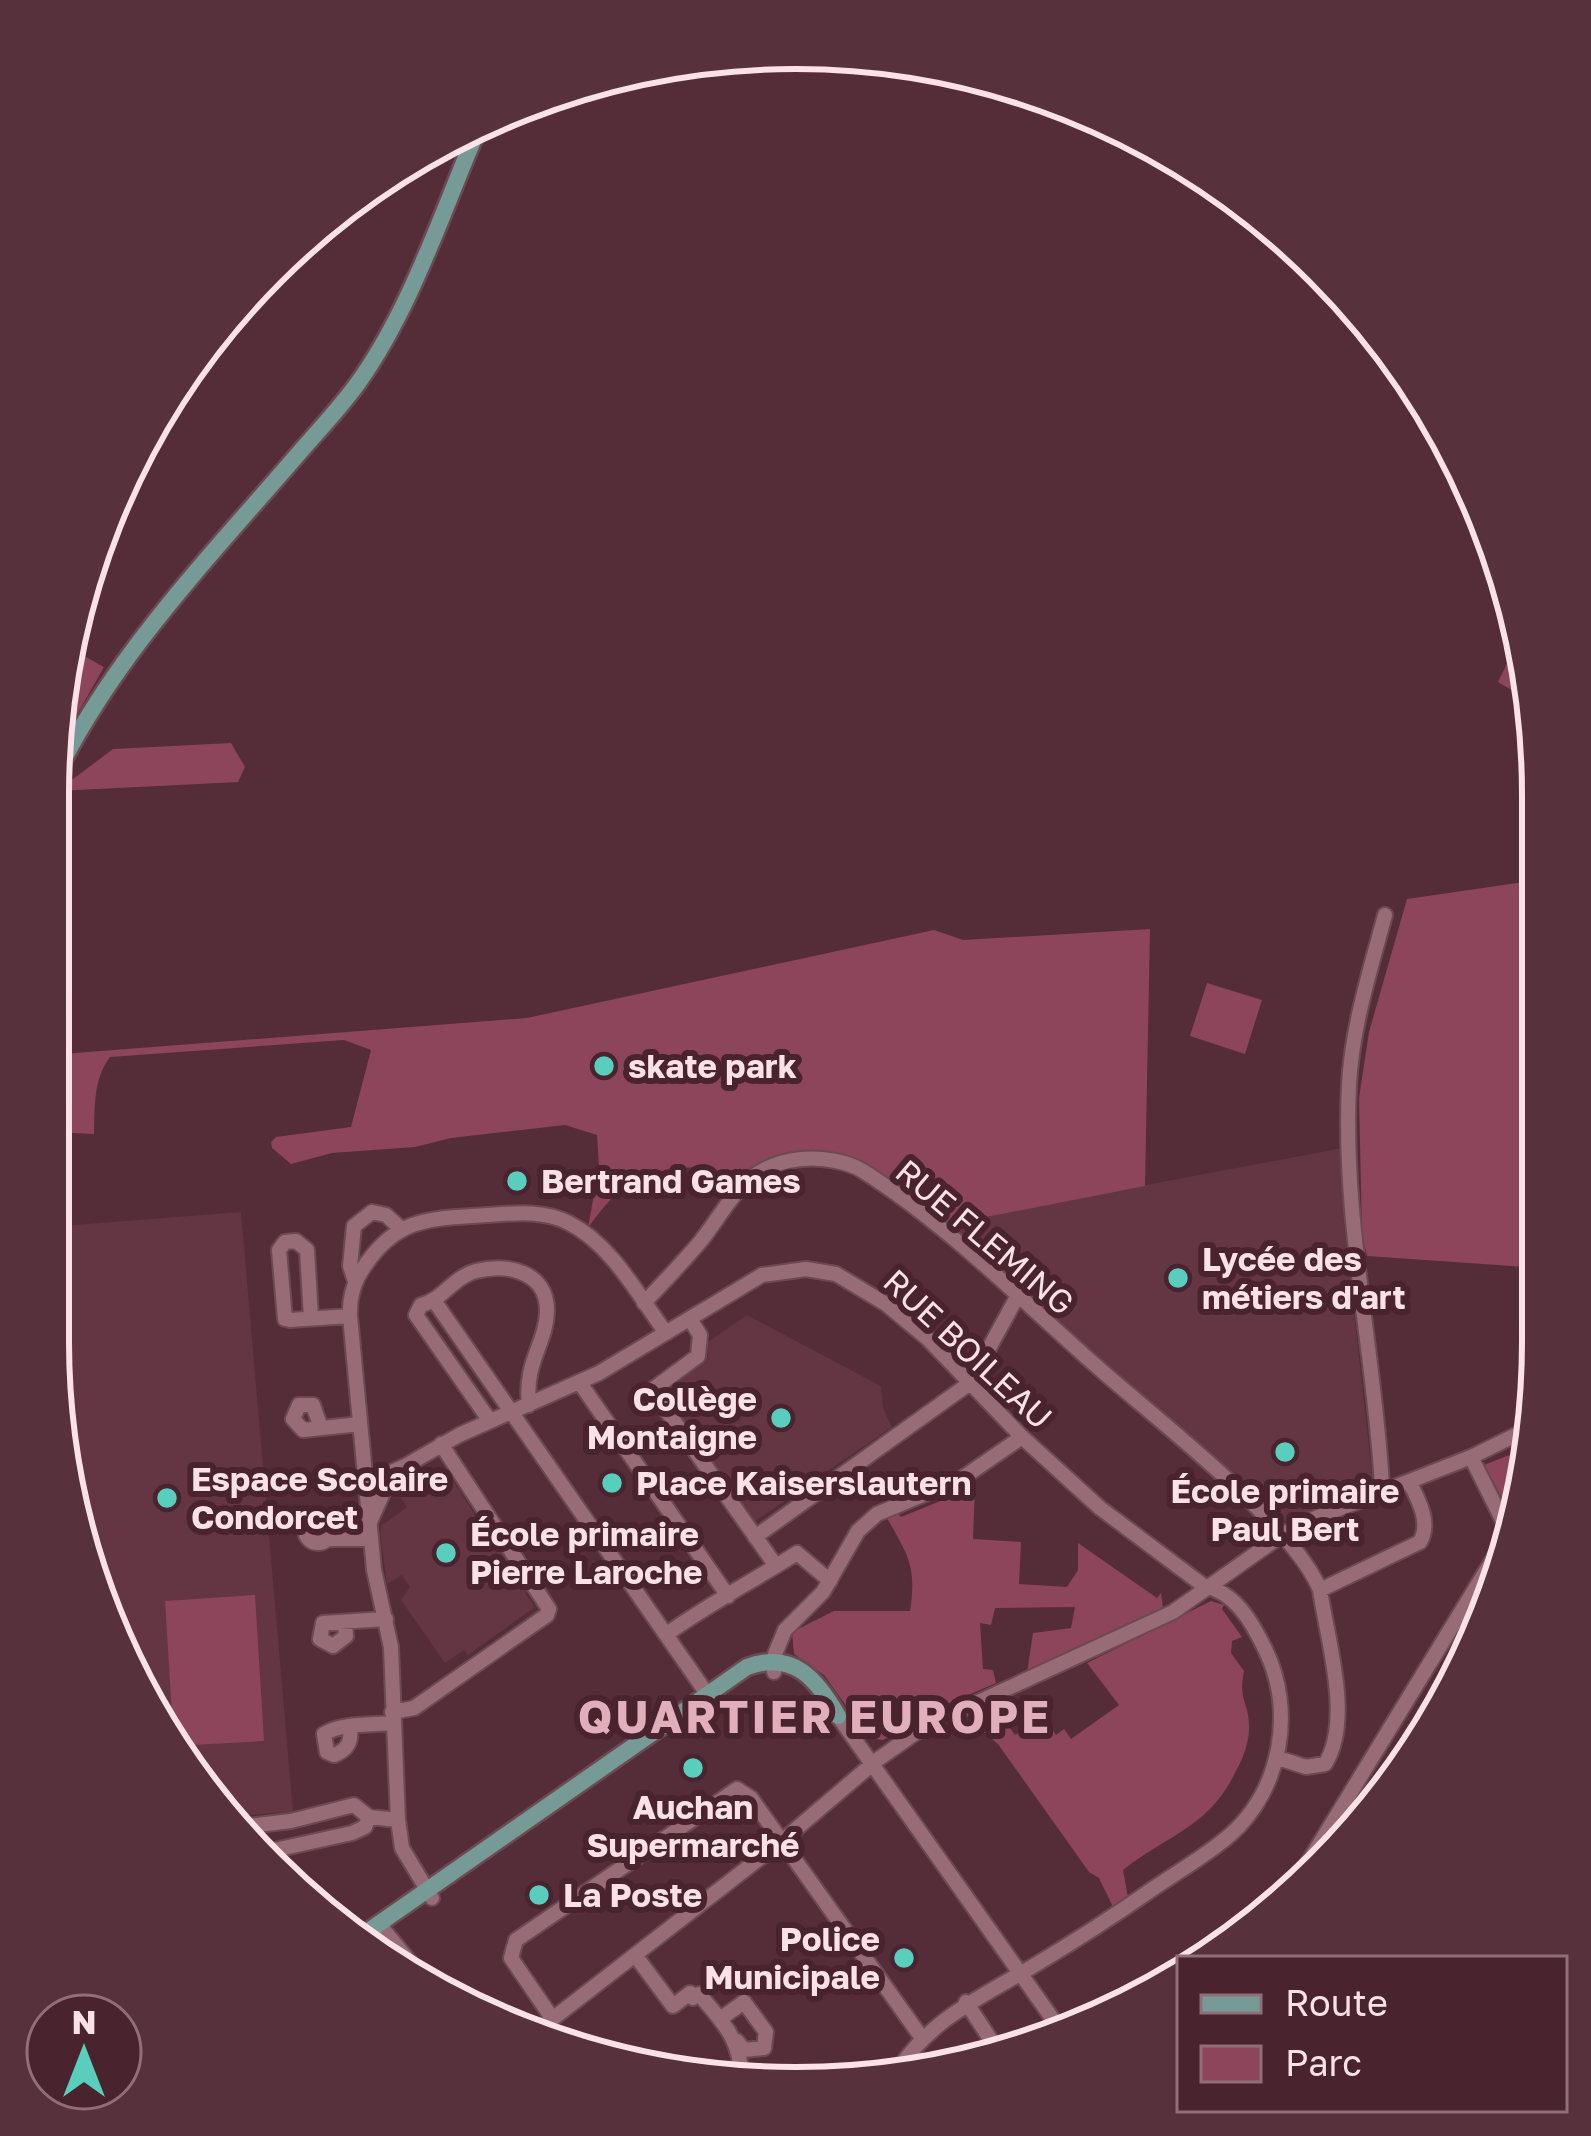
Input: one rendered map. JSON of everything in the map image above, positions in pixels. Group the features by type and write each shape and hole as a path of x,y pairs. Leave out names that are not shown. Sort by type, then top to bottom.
{"main road":[{"path":"71,746 115,671 371,363 404,303 471,146"},
{"path":"373,1932 710,1697 775,1663 809,1674 838,1716"}],"street":[{"path":"1385,915 1354,1037 1349,1126 1355,1256 1382,1487 1387,1491"},
{"name":"RUE FLEMING","path":"644,1303 705,1236 740,1186 764,1170 795,1159 821,1159 858,1168 940,1228 1282,1535 1320,1590"},
{"path":"355,1281 350,1266 354,1226 372,1212 386,1215 399,1228"},
{"path":"428,1894 402,1848 398,1820 392,1657 370,1532 350,1316 355,1281 375,1251 399,1228 428,1220 526,1212 565,1220 602,1246 666,1333"},
{"path":"311,1318 307,1250 296,1241 284,1242 279,1250 283,1316 290,1321 350,1316"},
{"path":"490,1421 416,1315 421,1305 435,1302 456,1280 475,1271 506,1268 533,1278 547,1309 529,1370 529,1405"},
{"name":"RUE BOILEAU","path":"365,1484 580,1382 762,1275 794,1269 836,1274 899,1316 1100,1508 1204,1586 1218,1588 1251,1620 1274,1667 1281,1712 1278,1758"},
{"path":"755,1537 970,1383 1017,1297"},
{"path":"435,1302 710,1697"},
{"path":"691,1319 700,1335 698,1355 652,1390 776,1566"},
{"path":"580,1382 728,1596"},
{"path":"321,1428 360,1424"},
{"path":"547,2023 782,1841 872,1765 943,1717 1159,1618 1211,1588 1282,1535 1516,1435"},
{"path":"775,1663 785,1630 830,1581 858,1531 877,1514 961,1479 1022,1437"},
{"path":"350,1727 414,1708 549,1610 441,1444"},
{"path":"1471,1457 1501,1510"},
{"path":"362,1460 386,1475"},
{"name":"RUE BOILEAU","path":"370,1532 386,1486 405,1466"},
{"path":"907,2058 922,2038 966,2002 1144,1895 1232,1832 1256,1801 1278,1758 1325,1764 1340,1708 1320,1590 1420,1542 1424,1519 1410,1483"},
{"path":"328,1539 370,1532"},
{"path":"667,1634 796,1553 830,1581"},
{"path":"1321,1842 1481,1580"},
{"path":"345,1622 386,1619"},
{"path":"838,1716 1053,2019"},
{"path":"552,2018 511,1958 515,1940 737,1789 746,1793 782,1841 922,2038"},
{"path":"254,1826 291,1822 353,1805 369,1817 398,1820"},
{"path":"277,1849 352,1833 365,1827 369,1817"},
{"path":"381,1926 402,1951"},
{"path":"635,1955 674,2006 689,1994 693,1998 699,1994 744,2050 764,2048 766,2032 743,2002 720,2019"},
{"path":"966,2002 991,2040"},
{"path":"736,2040 740,2064"}],"shaded area":[{"name":"Lycée des métiers d'art","path":"1343,1148 1344,1223 1373,1483 1283,1522 1164,1422 944,1223"},
{"name":"Espace Scolaire Condorcet","path":"241,1212 293,1812 245,1815 166,1704 124,1619 94,1529 75,1435 69,1225"},
{"name":"Collège Montaigne","path":"747,1315 881,1386 883,1408 892,1427 751,1524 658,1393 708,1356 708,1342"},
{"name":"École primaire Pierre Laroche","path":"446,1469 483,1528 489,1524 533,1587 525,1593 535,1607 468,1655 464,1650 445,1663 401,1600 410,1587 402,1575 387,1584 380,1533 381,1526 407,1507 400,1497"}],"green space":[{"path":"83,655 104,667 73,721"},
{"path":"1509,660 1514,692 1498,682"},
{"path":"231,743 245,767 238,782 69,790 70,782 113,749"},
{"path":"1522,882 1522,1267 1367,1256 1362,1234 1359,1098 1369,1032 1407,899"},
{"path":"1150,929 1145,1186 945,1225 872,1169 844,1156 752,1170 740,1178 708,1185 706,1167 651,1174 625,1187 588,1228 599,1166 597,1135 565,1125 451,1138 415,1147 332,1153 291,1164 272,1148 276,1137 351,1127 371,1050 344,1040 110,1057 98,1084 94,1134 69,1133 69,1053 527,1018 934,930 963,940"},
{"path":"1207,983 1262,1000 1245,1054 1190,1036"},
{"path":"1513,1454 1504,1501 1484,1465"},
{"path":"975,1487 973,1539 1021,1542 1019,1584 1067,1587 1078,1570 1078,1543 1157,1598 1161,1593 1163,1608 1027,1673 1033,1633 1071,1628 1075,1607 995,1608 991,1625 980,1623 983,1669 993,1670 996,1683 883,1740 869,1738 824,1675 794,1654 792,1632 834,1611 910,1611 909,1561 886,1516 897,1512 901,1517"},
{"path":"255,1595 264,1741 191,1744 172,1714 165,1601"},
{"path":"1211,1601 1224,1605 1222,1609 1242,1637 1232,1641 1231,1653 1244,1671 1242,1689 1249,1718 1246,1749 1214,1805 1123,1870 1128,1898 1113,1907 1099,1878 1089,1872 998,1744 974,1724 974,1714 1000,1714 1015,1735 1044,1718 1056,1735 1064,1729 1071,1739 1119,1705 1087,1663"}],"place":[{"name":"skate park","path":"604,1066"},
{"name":"Bertrand Games","path":"517,1181"},
{"name":"Lycée des métiers d'art","path":"1178,1278"},
{"name":"Collège Montaigne","path":"781,1418"},
{"name":"École primaire Paul Bert","path":"1285,1452"},
{"name":"Place Kaiserslautern","path":"612,1483"},
{"name":"Espace Scolaire Condorcet","path":"167,1498"},
{"name":"École primaire Pierre Laroche","path":"446,1553"},
{"name":"Auchan Supermarché","path":"693,1768"},
{"name":"La Poste","path":"539,1895"},
{"name":"Police Municipale","path":"904,1958"}],"district":[{"name":"QUARTIER EUROPE","path":"815,1717"}]}
